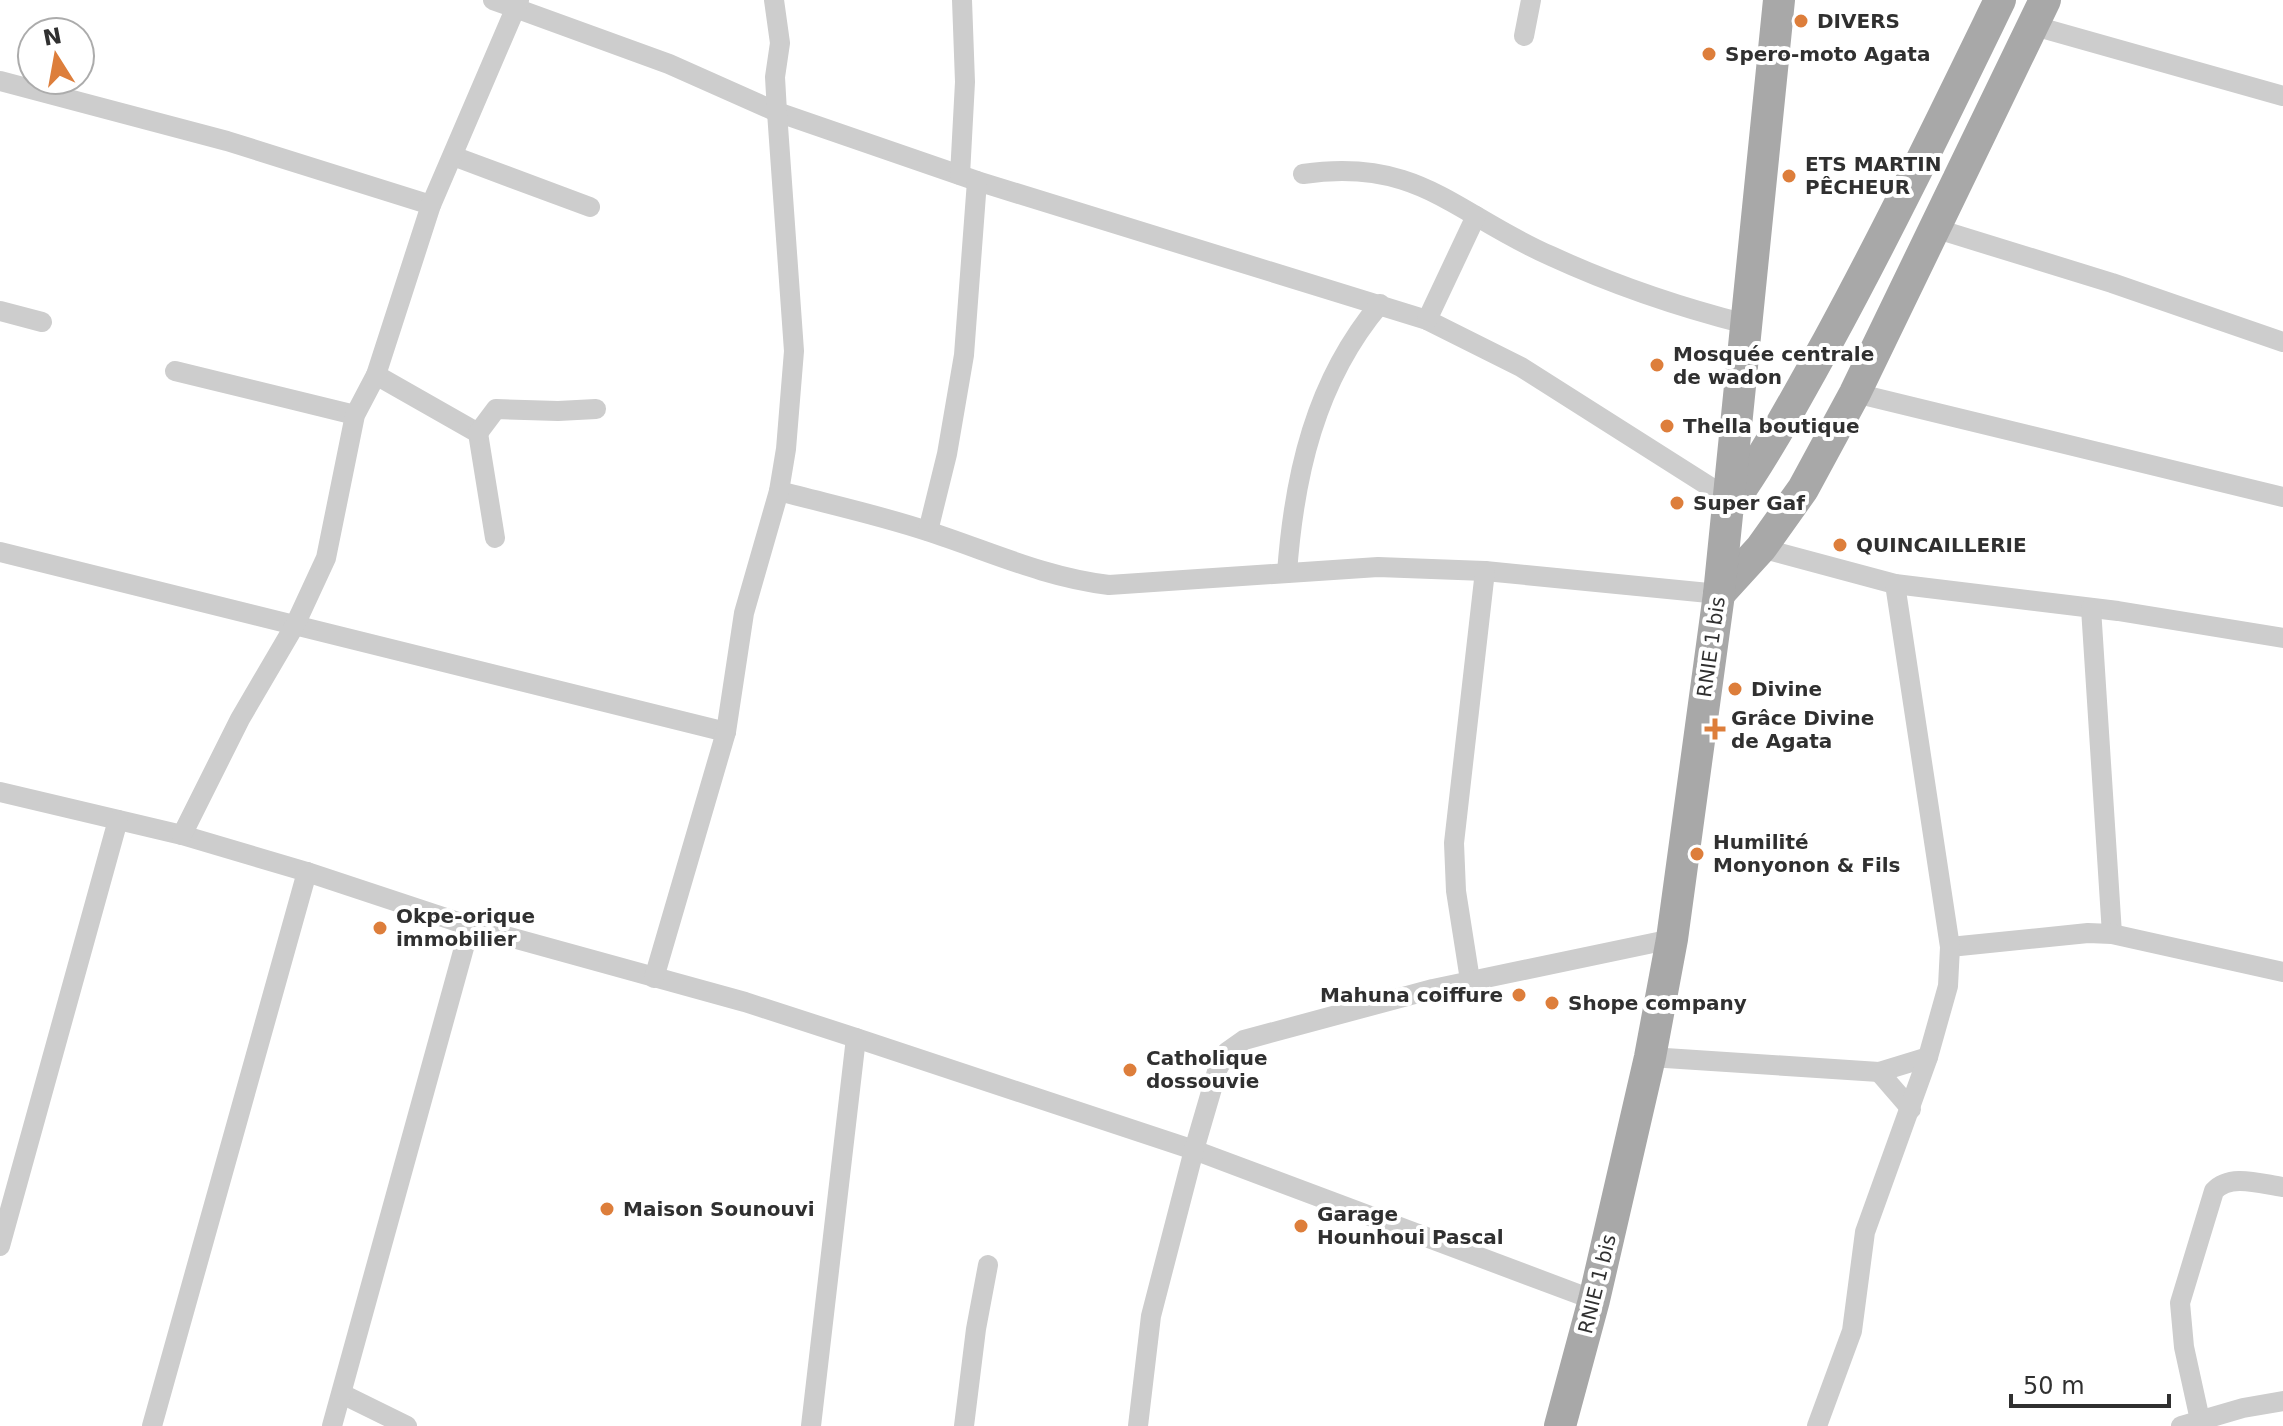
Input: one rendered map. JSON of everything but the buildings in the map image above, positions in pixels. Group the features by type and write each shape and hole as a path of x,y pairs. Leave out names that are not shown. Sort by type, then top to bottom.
{"main road":[{"name":"RNIE 1 bis","path":"1560,1426 1594,1300 1650,1057 1672,939 1719,594 1779,0"},
{"path":"1729,503 1754,472 1890,227 2000,0"},
{"path":"1719,594 1761,548 1803,489 1855,393 2038,12"}],"street":[{"path":"493,0 517,4 669,64 777,112 968,178 1427,320 1521,367 1729,503"},
{"path":"654,978 726,732 736,653 744,613 779,491 791,402 794,351 775,77 780,43 774,0"},
{"path":"928,531 947,454 964,355 968,178 962,0"},
{"path":"1524,36 1531,0"},
{"path":"182,835 240,719 295,625 326,558 355,415 376,375 431,205 517,4"},
{"path":"2038,12 2283,96"},
{"path":"0,81 227,141 431,205"},
{"path":"453,156 590,207"},
{"path":"1303,174 1356,169 1384,173 1434,191 1546,255 1596,276 1672,303 1746,324"},
{"path":"1427,320 1476,216"},
{"path":"1934,228 2112,283 2283,342"},
{"path":"1287,573 1291,514 1307,439 1322,398 1348,350 1380,304"},
{"path":"0,311 42,322"},
{"path":"175,371 355,415"},
{"path":"376,375 478,433"},
{"path":"1855,393 2283,497"},
{"path":"495,538 478,433 492,411 596,409"},
{"path":"779,491 928,531 1018,565 1082,582 1140,585 1378,567 1485,571 1719,594"},
{"path":"1761,548 1895,584 2091,608 2283,638"},
{"path":"0,552 726,732"},
{"path":"1470,980 1456,891 1454,843 1485,571"},
{"path":"1817,1426 1852,1331 1865,1232 1911,1109 1948,986 1950,947 1895,584"},
{"path":"2091,608 2112,934"},
{"path":"0,792 182,835 470,926 745,1002 1194,1150 1594,1300"},
{"path":"0,1246 118,820"},
{"path":"152,1426 307,872"},
{"path":"332,1426 470,926"},
{"path":"1950,947 2088,933 2112,934 2283,972"},
{"path":"1138,1426 1151,1316 1194,1150 1218,1068 1227,1052 1244,1040 1470,980 1672,939"},
{"path":"811,1426 856,1038"},
{"path":"1650,1057 1879,1072 1928,1057"},
{"path":"1879,1072 1911,1109"},
{"path":"2283,1187 2230,1181 2214,1191 2180,1303 2190,1423 2283,1401"},
{"path":"964,1426 976,1329 988,1265"},
{"path":"342,1394 407,1426"}],"place":[{"name":"DIVERS","path":"1801,21"},
{"name":"Spero-moto Agata","path":"1709,54"},
{"name":"ETS MARTIN PÊCHEUR","path":"1789,176"},
{"name":"Mosquée centrale de wadon","path":"1657,365"},
{"name":"Thella boutique","path":"1667,426"},
{"name":"Super Gaf","path":"1677,503"},
{"name":"QUINCAILLERIE","path":"1840,545"},
{"name":"Divine","path":"1735,689"},
{"name":"Grâce Divine de Agata","path":"1715,729"},
{"name":"Humilité Monyonon & Fils","path":"1697,854"},
{"name":"Okpe-orique immobilier","path":"380,928"},
{"name":"Mahuna coiffure","path":"1519,995"},
{"name":"Shope company","path":"1552,1003"},
{"name":"Catholique dossouvie","path":"1130,1070"},
{"name":"Maison Sounouvi","path":"607,1209"},
{"name":"Garage Hounhoui Pascal","path":"1301,1226"}]}
